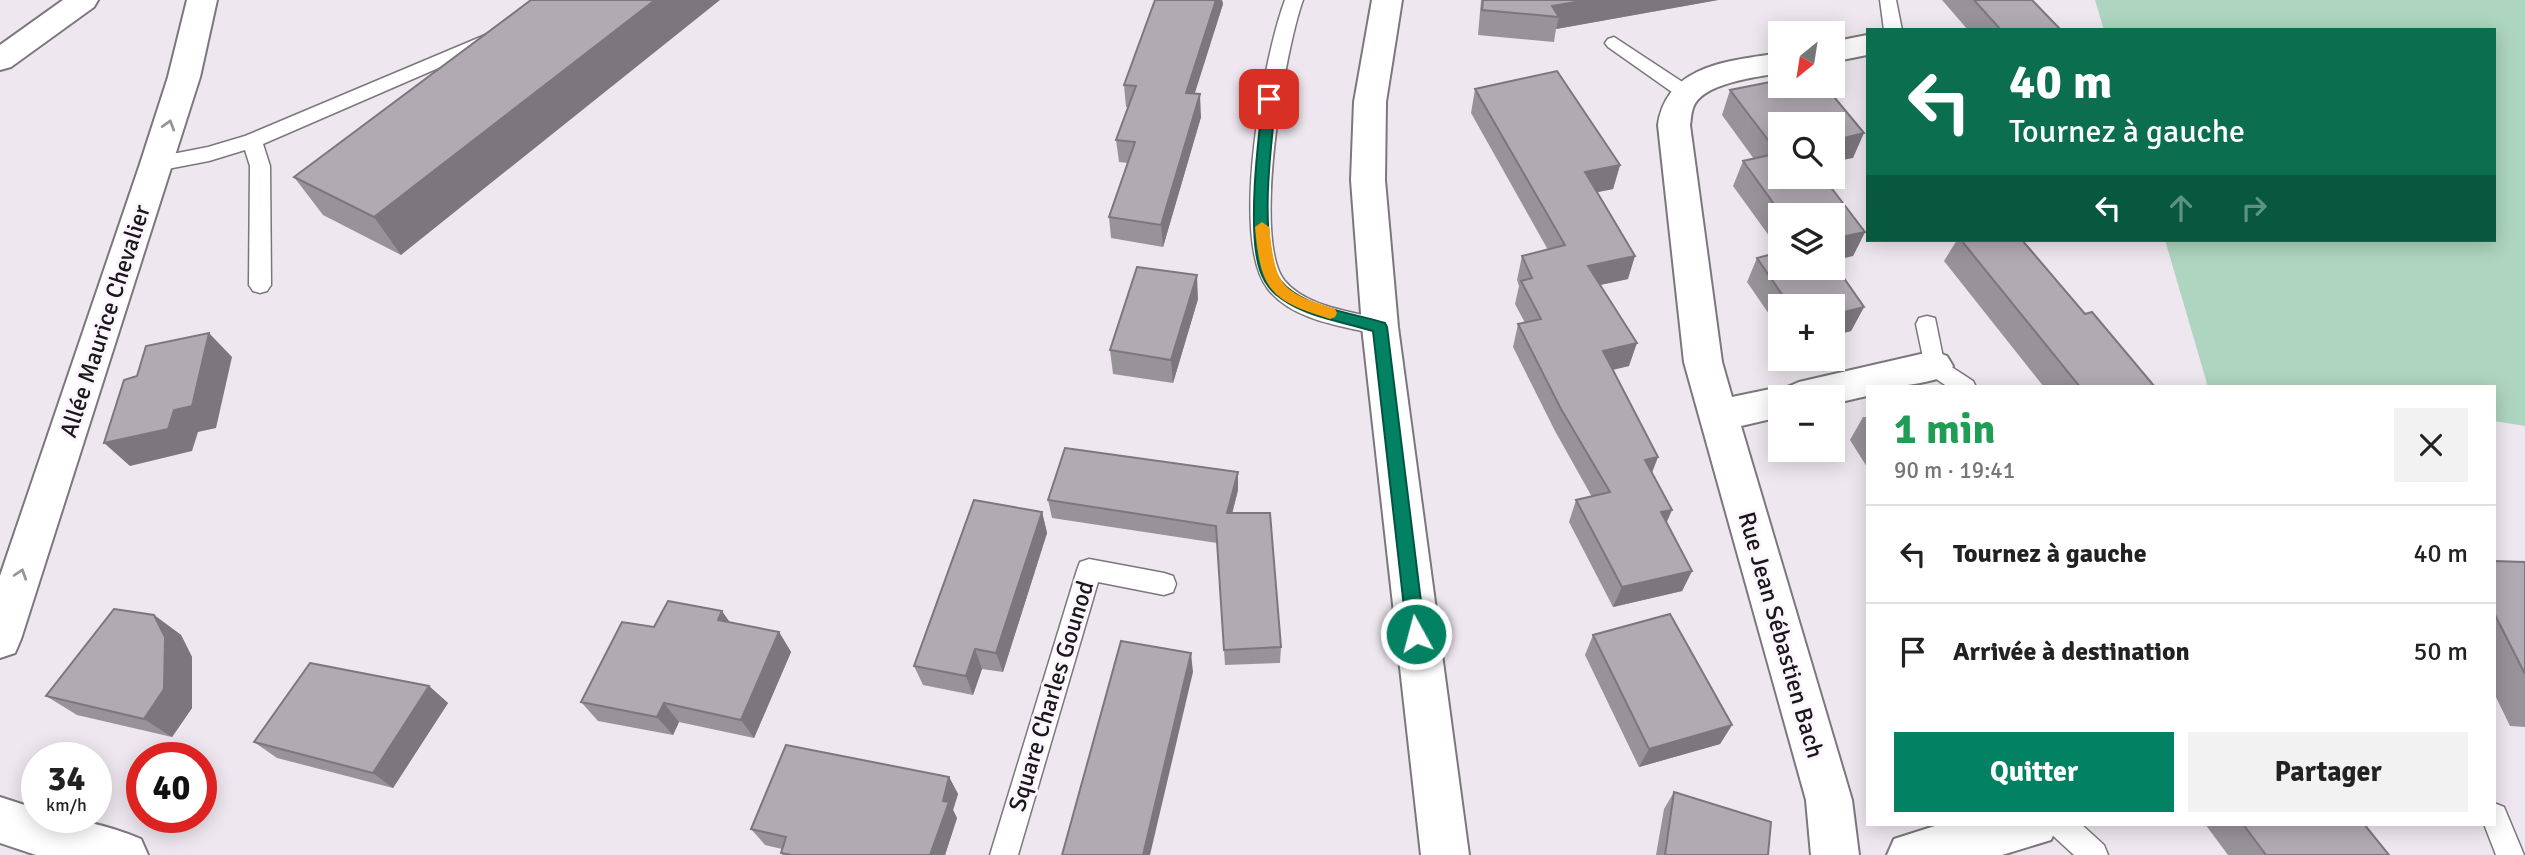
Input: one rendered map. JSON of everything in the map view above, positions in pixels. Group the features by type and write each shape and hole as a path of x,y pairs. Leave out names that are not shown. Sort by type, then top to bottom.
{"street":[{"path":"0,60 83,0"},
{"name":"Allée Maurice Chevalier","path":"0,639 157,164 184,77 202,0"},
{"path":"1387,0 1373,78 1368,148 1380,327 1445,855"},
{"path":"1845,49 1866,45"},
{"path":"1686,93 1716,76 1768,65"},
{"name":"Rue Jean Sébastien Bach","path":"1686,93 1676,109 1674,125 1700,345 1717,416 1829,800 1835,855"},
{"path":"1845,386 1934,366"},
{"path":"1717,416 1768,405"},
{"path":"0,820 57,839 124,855"},
{"path":"1911,855 2027,826"}],"lane":[{"path":"1294,0 1283,27 1266,121 1262,231 1266,267 1272,281 1285,294 1301,304 1380,327"},
{"path":"1888,2 1893,28"},
{"path":"157,164 209,154 252,141 511,30"},
{"path":"1614,43 1686,93"},
{"path":"252,141 260,166 260,285"},
{"path":"1927,324 1934,366 1962,385"},
{"name":"Square Charles Gounod","path":"1004,855 1089,570 1164,584"},
{"path":"2496,821 2510,855"},
{"path":"2062,826 2094,855"}],"green space":[{"path":"2095,0 2525,0 2525,426 2496,421 2496,385 2207,385 2166,242 2496,242 2496,28 2103,28"}],"building":[{"path":"531,0 655,0 374,217 294,177"},
{"path":"1155,0 1216,0 1186,93 1200,94 1161,225 1109,217 1135,142 1116,140 1136,86 1124,85"},
{"path":"1483,0 1587,0 1552,6 1559,17 1482,10"},
{"path":"1974,0 2032,0 2059,28 1999,28"},
{"path":"1557,71 1620,165 1585,172 1635,256 1588,266 1637,343 1603,351 1658,457 1645,460 1672,510 1661,512 1692,571 1622,587 1576,500 1610,492 1561,409 1518,324 1541,319 1521,281 1532,278 1522,256 1565,245 1475,89"},
{"path":"1768,82 1768,98 1835,98 1864,133 1845,138 1845,112 1768,112 1768,140 1730,90"},
{"path":"1768,155 1768,189 1832,189 1843,203 1773,203 1743,161"},
{"path":"1845,206 1865,232 1845,236"},
{"path":"1963,242 2024,242 2085,314 2092,312 2153,385 2078,385"},
{"path":"1768,255 1768,274 1757,258"},
{"path":"1137,267 1197,275 1171,360 1110,350"},
{"path":"1772,280 1845,280 1864,307 1845,312 1845,294 1782,294"},
{"path":"209,333 192,406 174,410 168,429 104,443 124,380 137,376 146,346"},
{"path":"1065,448 1238,472 1227,513 1270,513 1281,647 1224,650 1216,526 1048,500"},
{"path":"974,500 1042,512 996,653 975,649 966,676 914,666"},
{"path":"2496,561 2525,562 2525,674 2496,617"},
{"path":"668,601 722,611 718,620 779,632 741,720 664,703 657,717 581,702 622,622 654,627"},
{"path":"114,609 154,615 165,637 164,689 144,719 46,696"},
{"path":"1670,614 1732,725 1649,749 1593,635"},
{"path":"1121,641 1191,653 1143,855 1062,855"},
{"path":"310,663 429,686 373,773 254,742"},
{"path":"786,745 949,777 943,801 949,802 930,855 781,853 786,837 751,829"},
{"path":"1674,792 1771,822 1768,855 1665,855"},
{"path":"2244,826 2366,826 2389,855 2266,855"}],"slow traffic":[{"path":"1262,227 1266,267 1272,281 1285,294 1301,304 1330,313"}],"route":[{"path":"1269,99 1264,145 1262,231 1266,267 1272,281 1285,294 1301,304 1380,327 1416,634"}]}
